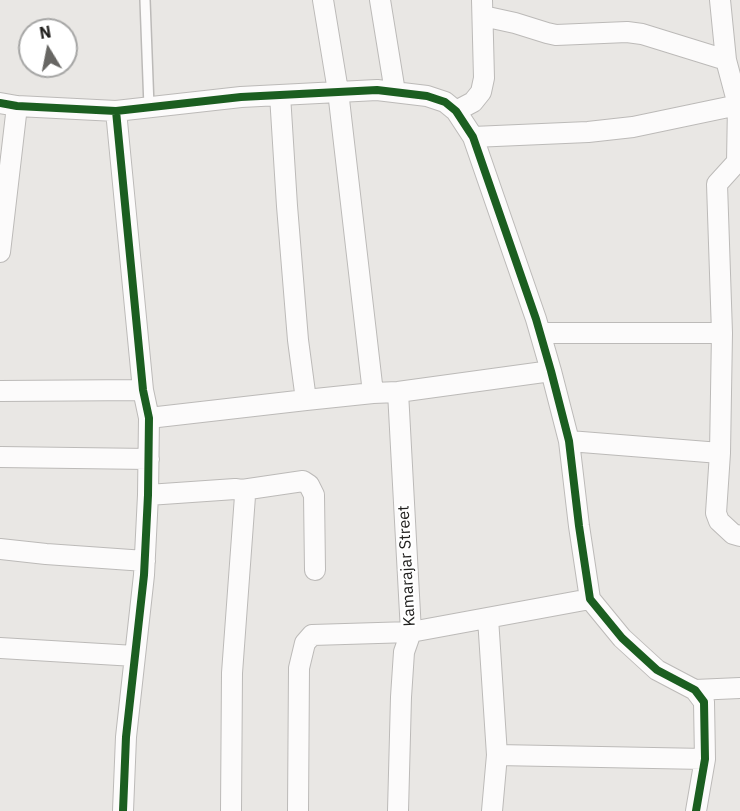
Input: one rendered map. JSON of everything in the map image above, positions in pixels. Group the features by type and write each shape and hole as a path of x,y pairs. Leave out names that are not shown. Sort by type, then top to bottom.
{"street":[{"path":"323,0 338,91 373,393"},
{"path":"380,0 395,92"},
{"path":"720,0 726,60 738,105 738,162 717,184 723,333 716,513 719,521 733,534 740,536"},
{"path":"456,111 473,102 481,92 484,78 482,8 547,33 634,33 726,60"},
{"path":"0,252 8,105 116,111 241,97 377,90 427,96 445,102 456,111 473,137 540,333 569,441 590,598 622,638 657,670 695,690 704,702 705,759 696,811"},
{"path":"280,95 296,318 306,400"},
{"path":"473,137 588,132 633,127 738,105"},
{"path":"116,111 143,390 149,418 145,561 126,737 123,811"},
{"path":"540,333 723,333"},
{"path":"149,418 373,393 398,393 551,371"},
{"path":"0,391 143,390"},
{"name":"Kamarajar Street","path":"398,393 411,632 404,652 398,811"},
{"path":"569,441 720,453"},
{"path":"0,458 149,459"},
{"path":"148,495 242,490 303,481 309,485 314,495 315,570"},
{"path":"231,811 232,673 245,496 242,490"},
{"path":"0,549 145,561"},
{"path":"298,811 299,668 305,643 312,634 411,632 590,598"},
{"path":"488,618 497,755 492,811"},
{"path":"0,648 135,656"},
{"path":"695,690 740,688"},
{"path":"497,755 705,759"}],"lane":[{"path":"145,0 149,107"}],"cycle path":[{"path":"0,103 17,106 116,111 241,97 377,90 427,96 445,102 456,111 473,137 536,319 551,371 569,441 590,599 622,638 657,670 695,690 704,702 705,759 696,811"},
{"path":"116,111 143,390 149,418 144,575 126,737 123,811"}]}
